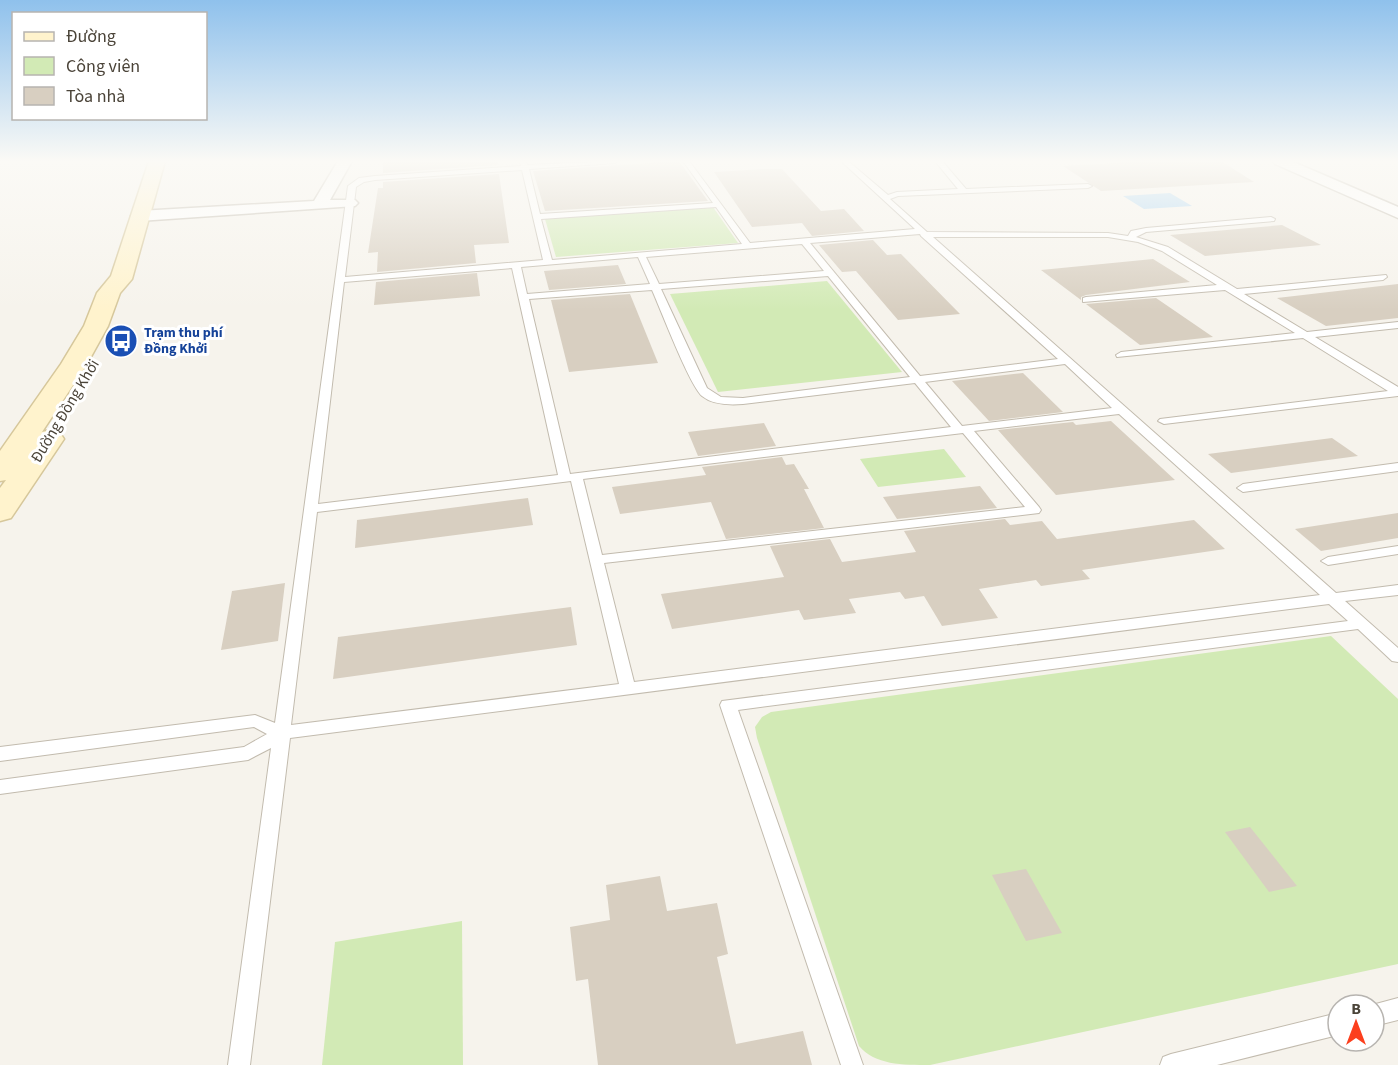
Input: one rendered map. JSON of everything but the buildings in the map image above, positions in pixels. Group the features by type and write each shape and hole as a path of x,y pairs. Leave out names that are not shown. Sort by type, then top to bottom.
{"main road":[{"name":"Đường Đồng Khởi","path":"0,472 78,357 99,319 111,285 121,279 141,211"},
{"name":"Đường Đồng Khởi","path":"0,511 59,424 107,342 130,285 130,282 121,279"}],"street":[{"path":"139,216 226,211"}],"lane":[{"path":"239,1065 349,211"},
{"path":"535,211 548,262"},
{"path":"537,217 632,211"},
{"path":"722,211 748,246"},
{"path":"898,211 1398,657"},
{"path":"1131,238 1134,233 1146,230 1271,219"},
{"path":"340,280 922,233 1096,235 1131,238 1165,249 1398,393"},
{"path":"597,560 1034,510 918,380 804,241"},
{"path":"641,255 702,389 711,398 725,402 1066,361"},
{"path":"516,265 570,477 597,560 628,689"},
{"path":"524,297 830,273"},
{"path":"1235,292 1383,277"},
{"path":"1086,300 1225,286"},
{"path":"1121,355 1398,325"},
{"path":"1164,421 1398,393"},
{"path":"311,509 1121,410"},
{"path":"1243,488 1398,467"},
{"path":"1328,561 1398,550"},
{"path":"0,787 248,753 282,733 1398,590"},
{"path":"852,1065 728,705 1361,624"},
{"path":"0,754 255,721 282,733"},
{"path":"1171,1065 1326,1027"}],"green space":[{"path":"661,211 716,211 738,243 556,257 545,219"},
{"path":"827,281 902,372 718,392 670,294"},
{"path":"944,449 966,477 878,487 860,459"},
{"path":"1331,636 1398,699 1398,964 930,1065 890,1063 873,1057 859,1046 757,738 755,727 762,717 771,712"},
{"path":"462,921 463,1065 322,1065 335,942"}],"place":[{"name":"Trạm thu phí Đồng Khởi","path":"121,341"}]}
